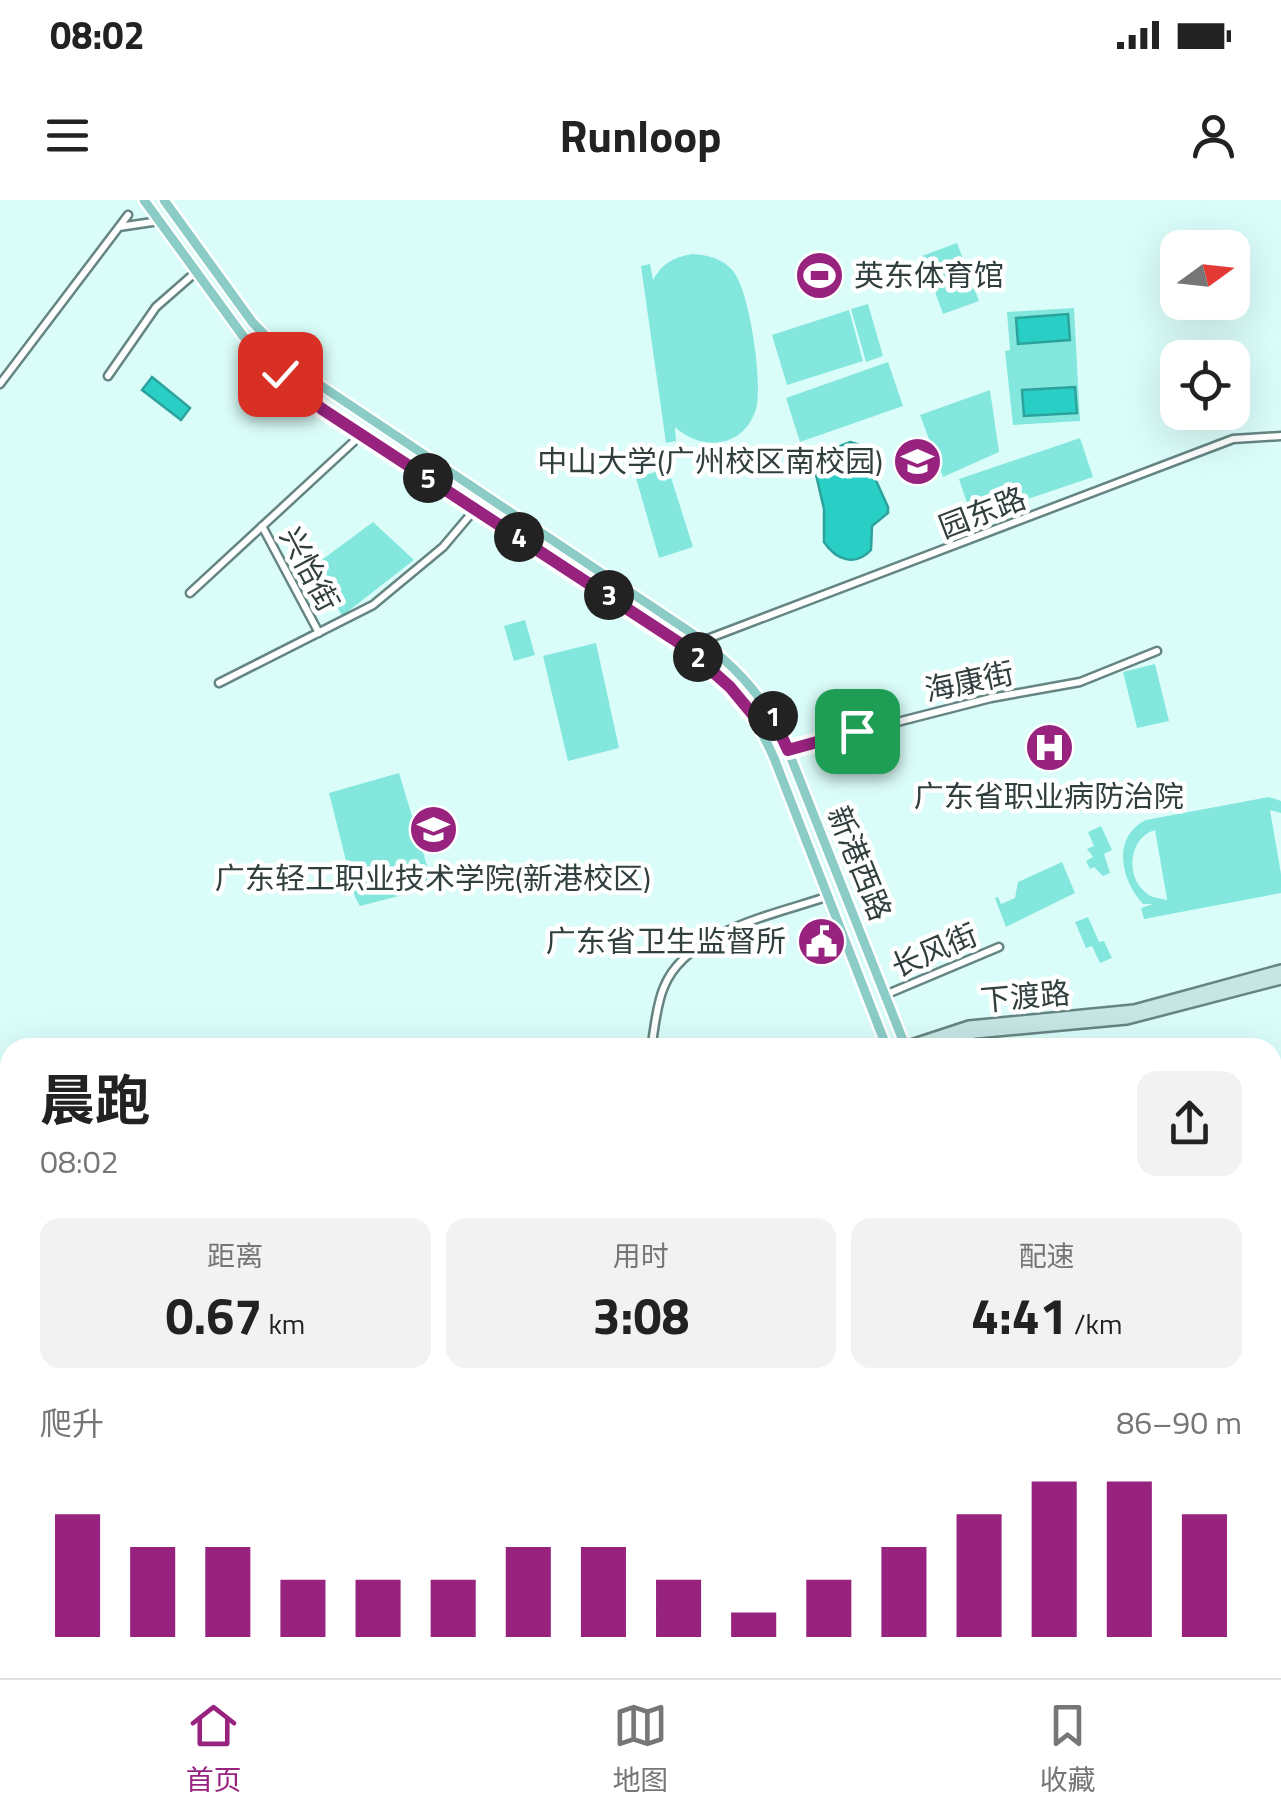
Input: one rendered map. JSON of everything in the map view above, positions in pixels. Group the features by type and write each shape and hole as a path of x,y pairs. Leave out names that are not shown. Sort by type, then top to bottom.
{"main road":[{"name":"新港西路","path":"144,200 244,336 280,374 322,409 616,600 697,656 730,687 754,716 774,758 884,1038"},
{"name":"新港西路","path":"164,200 252,323 302,372 624,587 702,641 739,673 768,707 788,750 901,1038"},
{"path":"616,600 624,587"},
{"path":"754,716 768,707"},
{"path":"1156,1008 1281,970"},
{"path":"1156,1008 1281,980"},
{"name":"下渡路","path":"932,1038 969,1026 1156,1008"},
{"name":"下渡路","path":"957,1038 1117,1020 1156,1008"},
{"path":"890,1038 899,1030"}],"street":[{"path":"0,384 128,215"},
{"path":"118,227 159,222"},
{"path":"108,376 156,307 196,272"},
{"path":"0,369 13,367"},
{"path":"190,593 362,434"},
{"name":"园东路","path":"702,641 1233,440 1281,436"},
{"path":"220,682 373,604 442,547 476,508"},
{"name":"兴怡街","path":"262,526 319,634"},
{"name":"海康街","path":"788,750 938,710 1080,682 1157,651"},
{"path":"653,1038 664,986 683,958 706,939 829,896"},
{"name":"长风街","path":"886,995 1000,947"}],"shaded area":[{"path":"957,243 979,301 943,314 922,256"},
{"path":"692,254 719,260 739,282 754,338 758,397 750,422 732,438 709,443 675,427 676,441 666,443 641,266 650,264 653,280 669,262"},
{"path":"868,304 883,356 866,362 851,309"},
{"path":"1074,308 1080,421 1013,425 1005,351 1010,350 1007,312"},
{"path":"849,310 863,361 787,385 772,335"},
{"path":"1068,314 1070,340 1018,344 1016,318"},
{"path":"888,362 903,406 800,442 786,398"},
{"path":"152,377 190,408 181,420 142,390"},
{"path":"1075,387 1077,413 1024,416 1022,390"},
{"path":"990,390 999,452 943,477 920,415"},
{"path":"1080,438 1093,477 972,518 959,479"},
{"path":"850,442 860,445 888,507 888,513 872,526 871,550 852,560 840,557 824,542 824,509 814,466 825,452"},
{"path":"668,468 693,547 659,558 636,478"},
{"path":"373,522 414,560 342,616 315,565"},
{"path":"525,620 535,655 514,661 504,626"},
{"path":"596,643 619,748 568,761 543,656"},
{"path":"1155,664 1169,721 1137,728 1123,672"},
{"path":"399,773 431,879 430,888 360,906 329,793"},
{"path":"1269,797 1281,801 1281,813 1270,810 1281,893 1144,919 1141,908 1153,904 1143,904 1135,894 1123,860 1128,837 1146,820","holes":["1155,830 1167,900 1146,893 1134,875 1136,848 1140,840"]},
{"path":"1101,826 1112,850 1104,854 1110,873 1103,876 1094,867 1090,869 1086,861 1093,857 1087,849 1094,846 1088,832"},
{"path":"1062,862 1075,893 1006,927 995,898 1001,904 1015,898 1018,882"},
{"path":"1088,917 1099,942 1104,941 1112,958 1100,963 1092,946 1086,948 1075,922"}],"place":[{"name":"英东体育馆","path":"819,275"},
{"name":"中山大学(广州校区南校园)","path":"918,461"},
{"name":"广东省职业病防治院","path":"1049,747"},
{"name":"广东轻工职业技术学院(新港校区)","path":"433,829"},
{"name":"广东省卫生监督所","path":"821,941"}],"route":[{"path":"280,374 322,409 684,646 730,687 754,716 768,707 788,750 857,731"}]}
